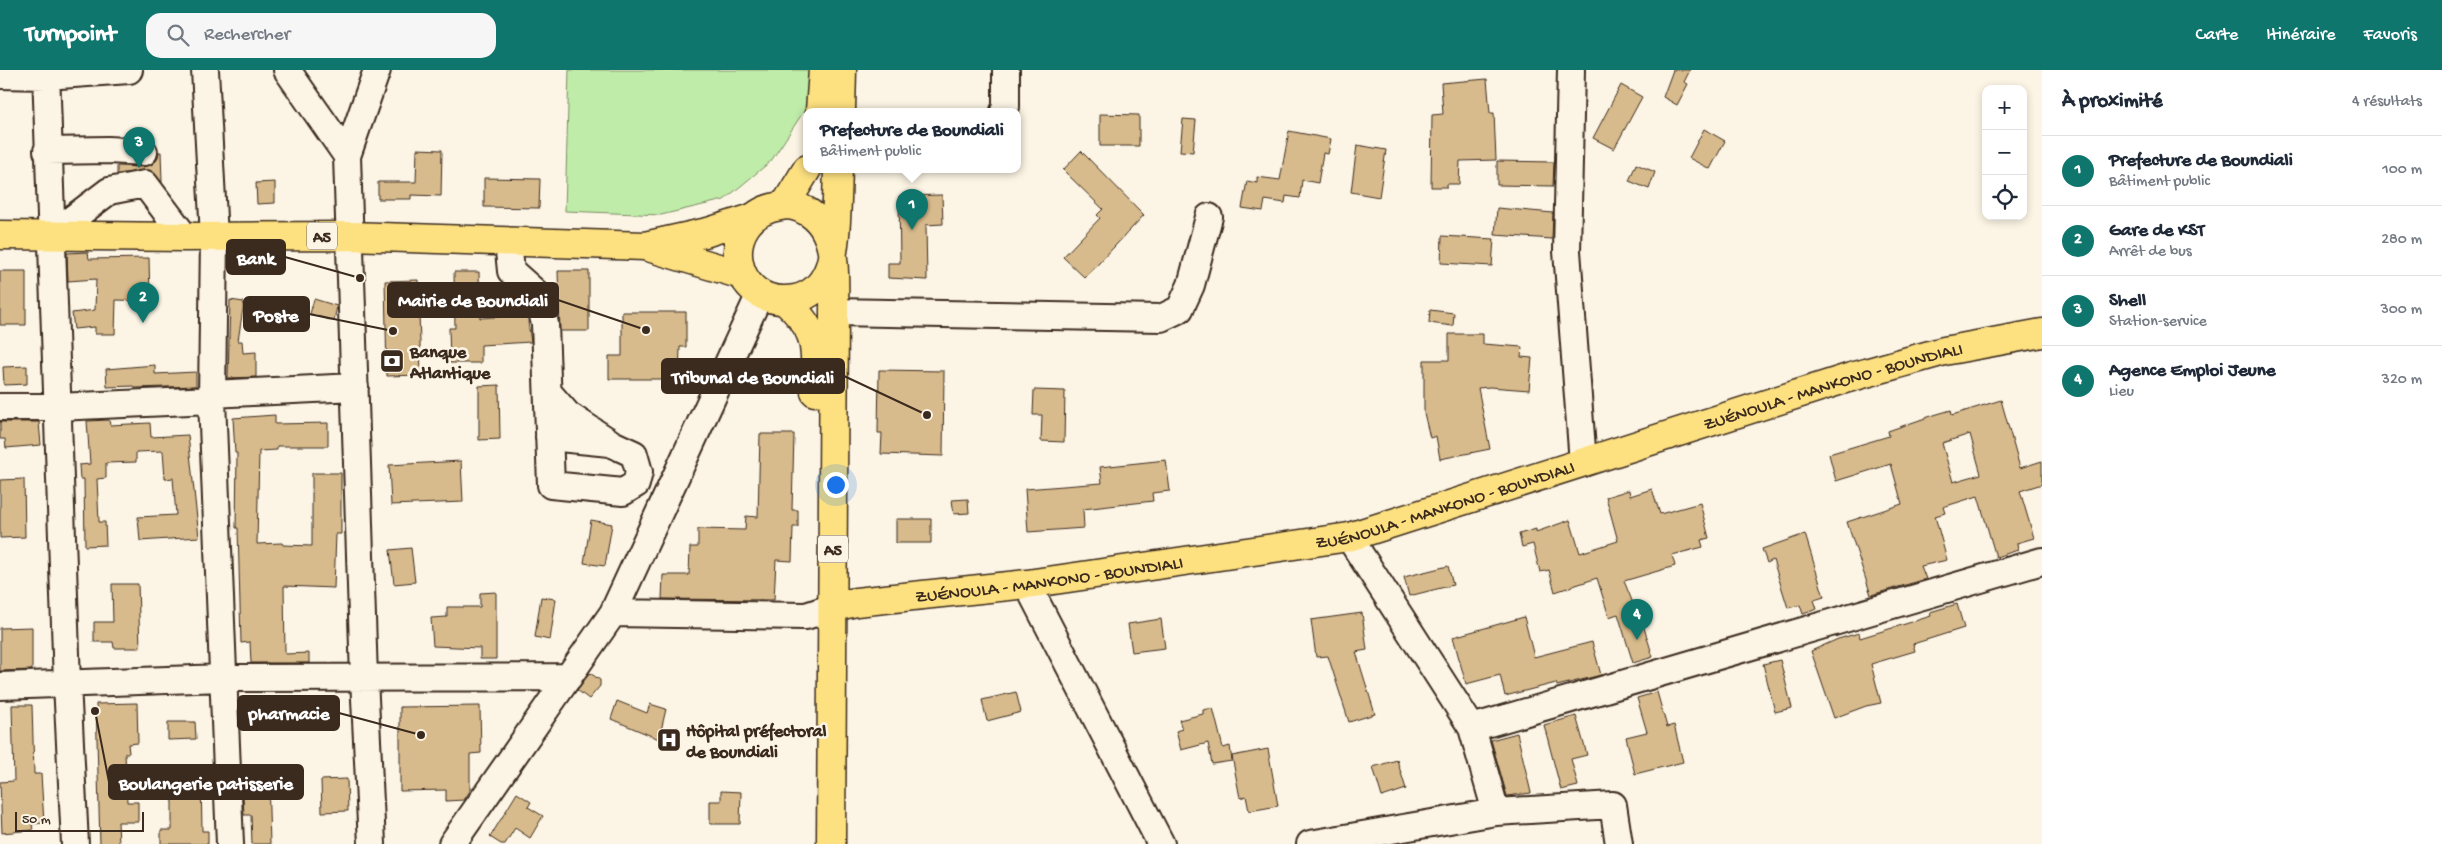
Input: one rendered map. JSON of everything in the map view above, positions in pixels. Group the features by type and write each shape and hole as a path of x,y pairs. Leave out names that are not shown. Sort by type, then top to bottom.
{"main road":[{"path":"820,108 823,70"},
{"path":"841,108 842,70"},
{"path":"784,205 804,173"},
{"path":"832,255 830,240 818,220 800,208 784,205 762,211 752,218 742,230 737,245 737,260 762,290 800,298 812,292 822,282 829,269 832,255 838,173"},
{"name":"A5","path":"0,236 350,236 644,246 708,232 752,218"},
{"name":"A5","path":"644,246 762,290 802,316 810,329 815,356 831,844"},
{"name":"A5","path":"813,844 824,610 834,312 832,255"},
{"name":"ZUÉNOULA - MANKONO - BOUNDIALI","path":"824,610 856,602 1027,584 1349,537 1848,378 1944,351 2042,333"}],"street":[{"path":"0,75 129,70"},
{"path":"205,70 214,237 212,397 230,844"},
{"path":"287,70 347,156"},
{"path":"372,844 364,678 347,156 377,70"},
{"path":"1006,70 1006,108"},
{"path":"1571,70 1567,251 1583,463"},
{"path":"46,73 47,151 67,683 75,844"},
{"path":"47,151 108,150 144,152"},
{"path":"108,150 109,191"},
{"path":"51,235 109,191 145,184 185,237"},
{"path":"834,312 1161,318 1180,310 1191,285 1208,217"},
{"path":"508,241 511,271 538,295 546,324 549,437 551,485 623,492 636,484 639,472 634,454 610,443 568,415 548,392"},
{"path":"452,844 613,613 762,290"},
{"path":"0,407 57,407 355,386"},
{"path":"549,437 610,443"},
{"path":"1349,537 1472,728 1496,812"},
{"path":"1472,728 2042,561"},
{"path":"1027,584 1161,844"},
{"path":"613,613 806,616 824,610"},
{"path":"0,686 223,678 569,677"},
{"path":"1310,844 1414,836 1496,812 1613,805 1619,844"}],"green space":[{"path":"569,70 815,70 806,108 803,108 803,113 771,161 724,200 661,215 565,211"}],"building":[{"path":"1673,70 1690,70 1684,82 1688,84 1677,105 1663,97"},
{"path":"1487,79 1490,113 1494,113 1496,160 1460,161 1459,184 1447,184 1447,187 1431,187 1432,115 1443,114 1441,83"},
{"path":"1621,85 1642,97 1614,149 1593,138"},
{"path":"1100,114 1139,115 1139,146 1100,146"},
{"path":"1183,119 1196,120 1193,152 1180,151"},
{"path":"1704,129 1725,141 1710,169 1689,158"},
{"path":"1289,131 1331,139 1328,154 1323,153 1318,183 1302,180 1300,198 1286,196 1285,203 1265,200 1263,211 1242,208 1247,181 1257,183 1257,177 1280,180"},
{"path":"1357,145 1386,150 1379,197 1351,192"},
{"path":"417,149 442,150 441,196 411,195 411,199 378,199 378,182 416,182"},
{"path":"1081,151 1144,215 1085,278 1063,257 1100,218 1097,215 1103,209 1063,170"},
{"path":"159,152 161,152 162,182 150,170 117,174 117,166 143,167 151,165 157,160"},
{"path":"1497,161 1554,162 1553,186 1497,185"},
{"path":"1636,164 1655,172 1649,189 1629,181"},
{"path":"484,178 540,179 539,208 484,207"},
{"path":"275,182 275,203 257,204 256,183"},
{"path":"942,195 943,224 926,225 927,280 888,278 888,263 900,263 899,196"},
{"path":"1497,208 1553,213 1552,239 1495,235"},
{"path":"1442,236 1494,239 1492,266 1441,263"},
{"path":"88,252 89,259 149,258 150,301 116,300 115,334 95,334 95,327 74,329 72,313 95,310 96,279 68,281 67,253"},
{"path":"0,271 26,271 26,325 0,325"},
{"path":"558,271 589,271 589,331 560,331"},
{"path":"454,272 479,272 480,318 527,315 531,342 481,345 481,363 450,363 449,328 455,328"},
{"path":"418,280 421,375 387,376 385,281"},
{"path":"314,299 337,306 334,321 310,314"},
{"path":"230,300 244,302 238,341 242,341 243,353 256,352 256,377 228,378"},
{"path":"1430,310 1454,313 1453,326 1429,323"},
{"path":"622,312 686,312 686,347 680,347 679,379 609,379 609,356 622,356"},
{"path":"1449,334 1483,334 1483,344 1522,347 1521,357 1532,358 1529,390 1478,388 1490,449 1440,459 1436,436 1430,438 1424,413 1424,360 1449,360"},
{"path":"155,365 155,374 196,372 196,386 107,387 106,369"},
{"path":"27,366 27,384 4,385 3,367"},
{"path":"879,370 944,371 943,456 881,454 882,433 878,433"},
{"path":"499,385 500,439 479,440 479,386"},
{"path":"1034,390 1065,391 1064,442 1041,441 1042,415 1033,415"},
{"path":"2001,400 2020,468 2042,461 2042,484 2020,491 2034,538 2017,543 2018,550 1996,557 1978,496 1943,507 1945,513 1935,516 1947,560 1921,566 1926,579 1871,595 1847,522 1902,504 1891,464 1836,481 1829,454 1889,436 1888,431 1934,415 1951,410 1952,415","holes":["1970,434 1981,474 1953,482 1942,443"]},
{"path":"275,415 275,424 328,423 328,446 277,446 277,450 259,451 257,544 282,543 283,545 312,546 312,473 341,473 341,534 336,534 334,588 284,586 285,654 309,653 309,663 251,663 250,642 241,643 238,528 236,528 237,453 235,453 233,418"},
{"path":"109,420 110,425 150,423 151,437 188,435 199,537 140,541 138,517 176,515 173,478 165,479 163,451 136,452 136,462 106,463 106,478 97,479 99,522 105,522 106,545 85,546 84,479 80,479 79,465 90,464 87,421"},
{"path":"0,422 39,422 41,445 6,448 5,439 0,439"},
{"path":"760,434 794,434 792,510 798,510 798,527 793,527 792,561 776,560 774,600 662,599 663,575 689,575 690,547 698,547 698,529 745,530 746,516 758,517"},
{"path":"1166,460 1170,491 1152,493 1153,501 1083,509 1084,528 1028,532 1025,489 1102,483 1100,467"},
{"path":"461,461 463,502 391,505 389,465"},
{"path":"24,479 25,537 0,538 0,480"},
{"path":"1652,489 1660,514 1700,503 1709,538 1701,540 1703,547 1672,555 1675,566 1624,581 1639,618 1641,618 1653,657 1633,663 1618,614 1609,617 1597,578 1555,592 1549,570 1540,572 1533,544 1522,547 1519,534 1536,529 1536,532 1570,520 1580,553 1618,541 1606,497 1629,490 1630,496"},
{"path":"968,499 969,513 954,514 952,500"},
{"path":"896,519 931,519 931,543 896,543"},
{"path":"591,520 612,524 605,566 584,563"},
{"path":"1805,534 1824,597 1814,600 1817,609 1803,614 1800,605 1788,608 1773,560 1767,563 1762,549"},
{"path":"411,548 415,582 394,584 390,550"},
{"path":"1448,566 1453,585 1409,596 1404,577"},
{"path":"112,584 138,584 140,648 114,648 113,642 94,642 94,622 113,622"},
{"path":"496,592 496,659 480,659 480,648 433,646 431,618 447,617 447,607 480,607 480,593"},
{"path":"541,597 556,599 550,640 535,637"},
{"path":"1957,604 1964,628 1913,644 1915,651 1871,664 1881,703 1866,706 1834,718 1811,651 1838,639 1859,633 1860,638 1931,616 1930,612"},
{"path":"1362,613 1367,650 1356,652 1375,714 1349,722 1328,656 1316,657 1311,620"},
{"path":"1524,617 1534,657 1592,642 1601,675 1557,686 1556,683 1505,696 1500,675 1466,684 1453,637"},
{"path":"1161,619 1165,648 1132,652 1128,624"},
{"path":"32,627 32,670 0,671 0,628"},
{"path":"1780,660 1792,708 1775,712 1763,664"},
{"path":"590,673 600,680 600,686 589,699 577,690"},
{"path":"1016,692 1021,712 987,721 982,700"},
{"path":"1657,692 1667,727 1674,725 1683,762 1635,774 1626,737 1647,732 1637,698"},
{"path":"617,701 647,713 650,704 666,709 659,739 611,719"},
{"path":"137,703 138,743 128,744 129,753 125,753 127,802 138,802 138,822 118,822 119,844 100,844 96,704"},
{"path":"12,705 32,705 34,774 41,774 44,823 32,824 33,830 2,833 0,782 14,781"},
{"path":"480,706 481,753 470,754 470,791 464,800 446,801 446,790 400,791 400,707"},
{"path":"1213,708 1223,748 1230,746 1232,761 1212,764 1208,743 1181,750 1176,731 1182,729 1179,720 1203,714 1203,710"},
{"path":"1576,716 1587,755 1571,759 1578,786 1561,790 1544,725"},
{"path":"168,722 195,722 196,739 168,740"},
{"path":"1517,733 1531,793 1507,796 1491,740"},
{"path":"1268,749 1278,806 1249,811 1246,796 1240,798 1232,756"},
{"path":"1397,760 1406,789 1382,797 1373,767"},
{"path":"172,778 201,778 202,831 208,831 208,844 161,844 161,830 172,830"},
{"path":"268,778 270,844 252,844 251,815 244,815 242,779"},
{"path":"347,779 348,811 322,812 321,780"},
{"path":"721,791 741,792 740,824 710,824 710,801 721,801"},
{"path":"517,793 531,802 528,807 543,816 530,838 515,828 505,844 501,844 490,837"}],"place":[{"name":"Shell","path":"139,168"},
{"name":"Prefecture de Boundiali","path":"912,230"},
{"name":"Bank","path":"360,278"},
{"name":"Gare de KST","path":"143,323"},
{"name":"Mairie de Boundiali","path":"646,330"},
{"name":"Poste","path":"393,331"},
{"name":"Banque Atlantique","path":"392,361"},
{"name":"Tribunal de Boundiali","path":"927,415"},
{"name":"Agence Emploi Jeune","path":"1637,640"},
{"name":"Boulangerie patisserie","path":"95,711"},
{"name":"pharmacie","path":"421,735"},
{"name":"Hôpital préfectoral de Boundiali","path":"669,740"}]}
